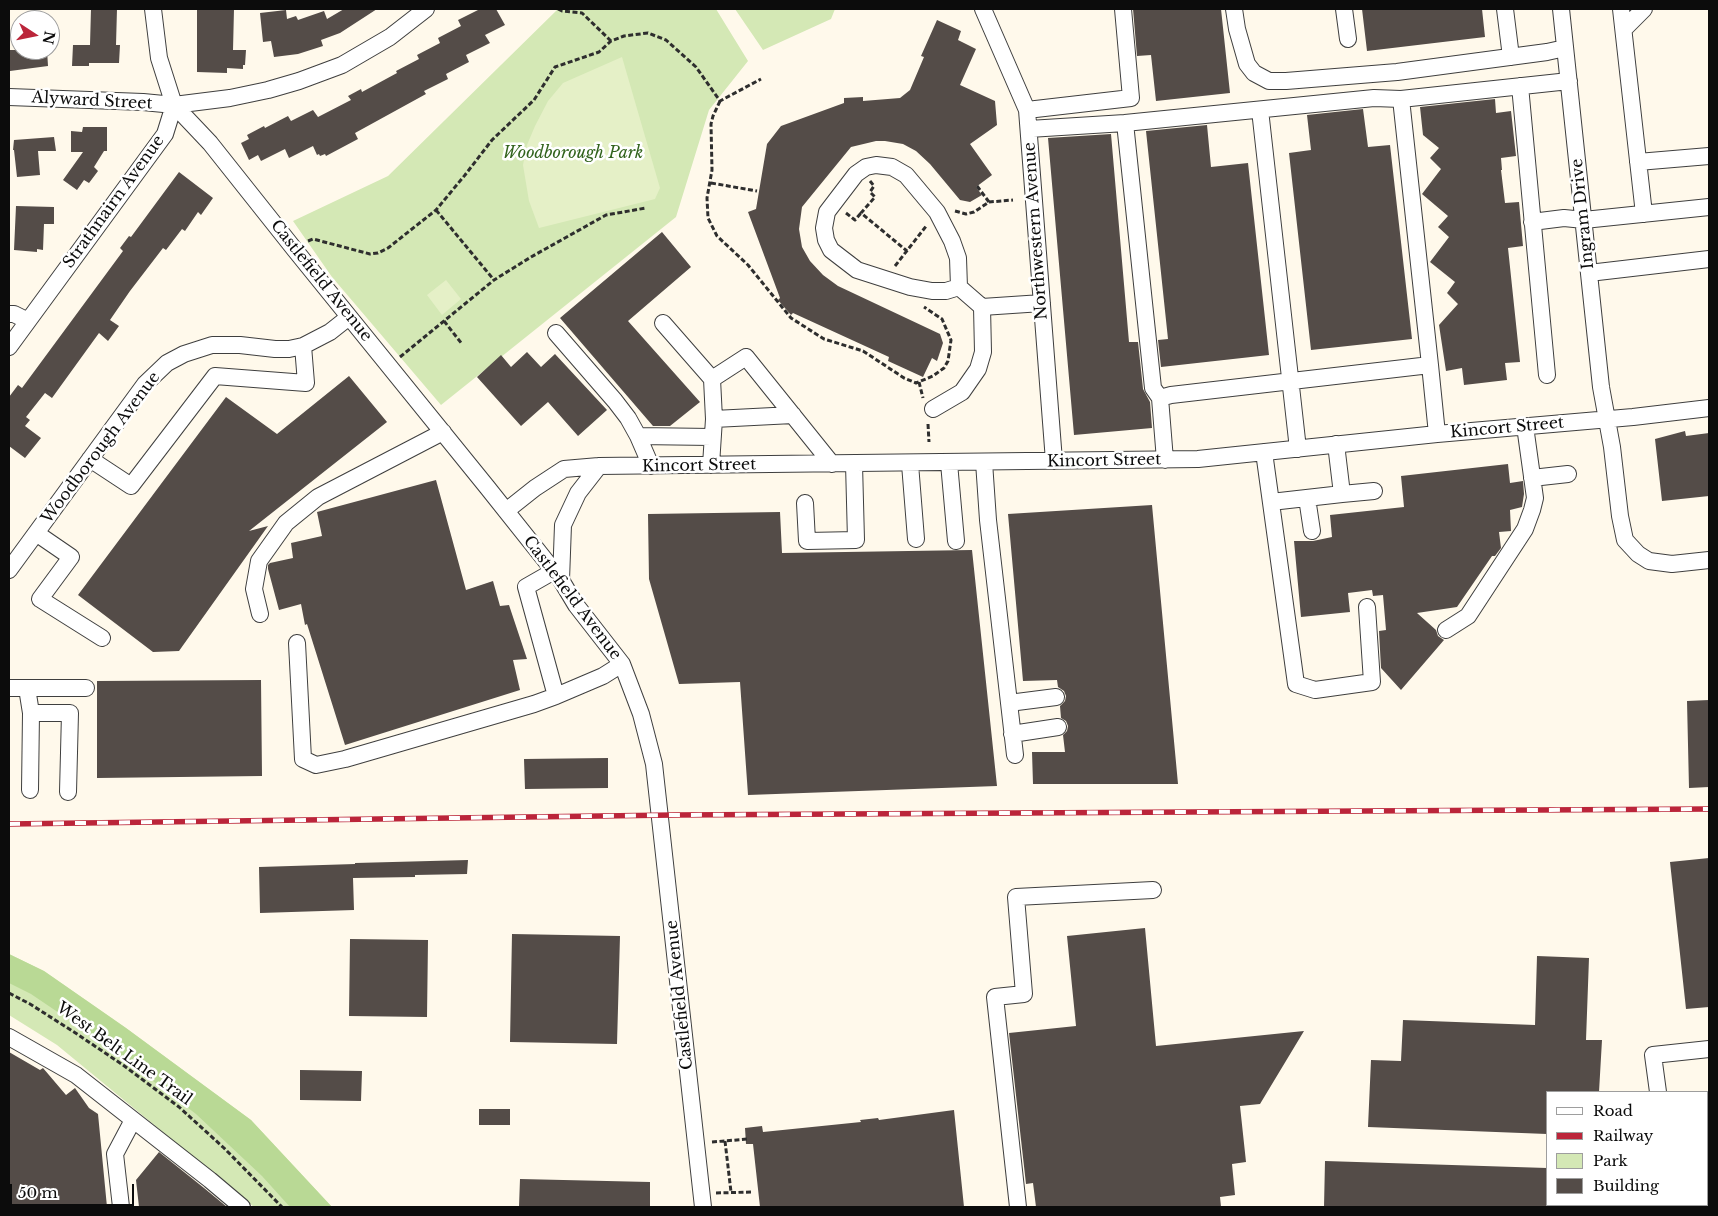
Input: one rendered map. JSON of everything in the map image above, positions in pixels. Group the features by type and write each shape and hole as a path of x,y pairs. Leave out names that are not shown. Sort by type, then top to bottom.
{"street":[{"path":"153,9 159,58 174,106 230,98 268,90 336,67 390,37 426,9"},
{"name":"Northwestern Avenue","path":"983,9 1027,110 1054,462"},
{"path":"1027,110 1131,98 1123,9"},
{"path":"1234,9 1236,29 1247,64 1254,73 1269,81 1397,72 1565,48"},
{"path":"1344,9 1348,39"},
{"path":"1505,9 1511,56"},
{"name":"Ingram Drive","path":"1561,9 1601,387 1612,447 1620,516 1626,540 1638,554 1649,561 1672,564 1709,560"},
{"path":"1621,9 1644,214"},
{"path":"1624,29 1644,9"},
{"path":"1029,129 1125,123 1568,81"},
{"path":"1520,86 1547,375"},
{"name":"Alyward Street","path":"9,97 143,102 174,106"},
{"path":"1401,98 1437,434"},
{"name":"Castlefield Avenue","path":"174,106 210,143 443,432 557,576 576,605 622,664 641,714 654,764 703,1207"},
{"name":"Strathnairn Avenue","path":"9,347 165,134 174,106"},
{"path":"1260,110 1298,449"},
{"path":"1125,123 1153,388 1160,398 1164,460"},
{"path":"1638,162 1709,156"},
{"path":"959,287 946,291 932,291 885,279 857,270 831,250 824,234 824,222 827,212 856,174 866,167 876,164 886,165 896,169 912,181 937,212 952,241 958,258 959,287 982,307 1042,303"},
{"path":"1532,222 1564,218 1584,220 1709,207"},
{"path":"1589,273 1709,259"},
{"path":"934,409 962,392 978,369 983,352 982,307"},
{"path":"9,314 14,314 28,321"},
{"name":"Woodborough Avenue","path":"9,570 145,384 167,364 184,354 200,348 226,344 275,349 289,349 302,346 324,336 349,317"},
{"path":"664,323 712,379 714,419 711,466"},
{"path":"556,333 615,401 638,436 651,466"},
{"path":"90,459 131,486 215,376 306,384 302,346"},
{"path":"712,379 746,356 832,464"},
{"path":"1160,398 1170,394 1430,365"},
{"name":"Kincort Street","path":"506,511 535,488 564,469 599,466 910,464 1198,459 1709,408"},
{"path":"714,419 793,415"},
{"path":"1446,630 1468,616 1525,529 1535,498 1525,426"},
{"path":"260,614 254,588 258,561 286,523 318,497 443,432"},
{"path":"638,436 712,436"},
{"path":"1336,444 1342,494"},
{"path":"1264,452 1296,684 1315,690 1372,682 1367,607"},
{"path":"984,462 988,520 1015,755"},
{"path":"949,463 956,541"},
{"path":"805,503 807,541 856,540 854,464"},
{"path":"910,464 916,539"},
{"path":"556,696 526,587 557,576 563,525 578,493 599,466"},
{"path":"1532,478 1568,474"},
{"path":"1271,502 1374,491"},
{"path":"1307,498 1312,531"},
{"path":"36,533 71,557 40,599 102,638"},
{"path":"298,643 303,759 316,765 345,759 534,704 603,676 622,664"},
{"path":"9,688 86,688"},
{"path":"27,688 31,714 30,790"},
{"path":"1009,703 1056,697"},
{"path":"31,714 70,713 68,792"},
{"path":"1012,734 1058,727"},
{"path":"1018,1207 994,998 1024,994 1016,897 1154,890"},
{"path":"9,1037 76,1075 242,1207"},
{"path":"1658,1091 1653,1055 1709,1049"},
{"path":"121,1207 115,1154 133,1120"}],"path":[{"path":"558,9 582,12 611,41"},
{"path":"307,242 313,239 370,254 378,253 388,248 436,210 492,140 534,100 555,67 599,52 611,41 630,35 648,33 666,40 696,67 720,101 761,80"},
{"path":"861,170 874,186 870,192 875,197 862,213 907,251"},
{"path":"711,182 757,191"},
{"path":"977,186 989,202"},
{"path":"1000,201 1013,200"},
{"path":"399,357 494,280 531,257 606,215 646,208"},
{"path":"436,210 494,280"},
{"path":"885,279 937,212"},
{"path":"444,321 462,344"},
{"name":"West Belt Line Trail","path":"9,993 30,1004 123,1065 179,1107 224,1148 282,1207"},
{"path":"708,1143 748,1139"},
{"path":"725,1141 732,1192"},
{"path":"714,1193 752,1192"}],"green space":[{"name":"Woodborough Park","path":"558,9 716,9 748,61 709,110 676,217 441,405 332,277 293,221 388,176"},
{"path":"735,9 835,9 831,19 763,50"},
{"path":"622,57 660,188 655,199 539,228 529,201 523,165 527,145 535,126 548,101 563,83"},
{"path":"446,280 461,299 442,315 427,295"},
{"path":"9,954 44,971 126,1028 251,1120 332,1207 254,1207 57,1045 9,1015"},
{"path":"9,954 44,971 126,1028 251,1120 332,1207 290,1207 262,1176 196,1114 102,1042 31,994 9,983"}],"building":[{"path":"91,9 117,9 116,45 120,45 119,63 89,63 89,66 72,66 73,45 90,45"},
{"path":"197,9 234,9 233,50 246,50 243,69 227,68 227,73 197,72"},
{"path":"344,9 377,9 340,33 321,40 323,46 298,54 274,57 271,41 263,42 260,13 286,10 287,19 296,16 298,20 324,11 327,19"},
{"path":"480,9 496,9 505,25 485,35 490,43 466,55 469,62 446,74 448,79 424,91 426,94 355,133 358,139 326,156 325,154 317,155 313,146 289,158 285,149 261,161 258,155 249,160 241,143 249,139 247,135 288,116 291,121 313,110 318,117 351,100 348,96 361,89 362,92 419,59 417,55 440,43 438,38 461,26 458,20"},
{"path":"1133,9 1221,9 1230,93 1156,101 1151,55 1137,56"},
{"path":"1362,9 1482,9 1485,37 1367,51"},
{"path":"937,20 961,31 958,40 976,49 960,85 995,101 997,125 970,144 992,175 976,187 982,195 970,202 960,200 930,164 916,151 903,144 876,141 851,147 802,207 799,229 802,247 810,261 823,275 838,286 940,334 943,343 937,361 932,358 923,377 888,361 889,357 793,313 791,315 778,300 780,298 748,212 756,209 767,144 781,126 844,103 844,98 863,97 863,101 900,98 910,90 924,57 921,56"},
{"path":"9,50 10,60 48,60 48,66 10,71"},
{"path":"1495,99 1496,113 1511,111 1516,156 1501,158 1501,170 1505,203 1519,202 1523,246 1508,248 1520,362 1505,363 1507,380 1464,385 1462,368 1446,371 1439,325 1458,304 1447,293 1455,282 1430,262 1449,237 1438,227 1448,216 1422,194 1441,169 1430,158 1439,148 1423,135 1420,107"},
{"path":"1363,109 1368,147 1390,145 1412,339 1311,350 1289,153 1311,150 1307,115"},
{"path":"1207,125 1211,167 1248,163 1269,355 1161,367 1158,340 1168,339 1146,131"},
{"path":"83,127 107,127 107,151 104,151 94,167 98,171 89,183 84,180 77,190 63,180 83,152 71,152 71,131 82,132"},
{"path":"1111,134 1129,342 1138,342 1143,389 1150,402 1152,428 1074,435 1048,138"},
{"path":"54,137 56,151 38,151 40,175 17,177 13,150 14,140"},
{"path":"179,172 213,198 201,215 198,212 185,231 182,229 166,250 163,248 130,291 110,320 119,326 108,341 99,333 52,398 45,393 26,417 30,420 25,426 41,438 25,458 9,446 9,397 18,385 22,388 123,251 120,248 129,236 131,237"},
{"path":"16,206 54,207 54,224 44,224 43,250 37,249 37,252 14,250"},
{"path":"662,232 691,267 628,321 700,402 670,426 653,426 560,318"},
{"path":"527,352 541,367 555,354 607,410 578,436 548,402 521,426 477,377 501,355 511,367"},
{"path":"349,376 387,422 249,531 268,526 179,651 153,652 78,595 226,397 277,434"},
{"path":"1685,431 1686,436 1709,433 1709,496 1662,501 1655,439"},
{"path":"1508,464 1510,483 1523,481 1524,494 1522,507 1510,510 1511,531 1499,532 1501,548 1495,556 1492,556 1457,607 1417,613 1444,640 1401,690 1381,668 1379,631 1386,630 1383,595 1373,596 1372,590 1348,593 1350,612 1301,617 1294,541 1313,541 1332,537 1330,515 1404,507 1401,476"},
{"path":"436,480 466,590 493,581 500,606 509,605 527,659 513,660 520,690 345,745 307,624 305,625 301,604 279,610 268,565 293,558 291,543 322,536 317,512"},
{"path":"1152,505 1178,784 1033,784 1032,752 1065,752 1063,735 1067,731 1068,726 1066,721 1061,718 1060,706 1065,701 1066,696 1064,691 1058,687 1057,680 1023,681 1008,514"},
{"path":"780,512 782,553 972,550 997,786 748,795 740,682 679,684 649,579 648,514"},
{"path":"261,680 262,776 97,778 97,681"},
{"path":"1709,700 1709,787 1689,788 1687,701"},
{"path":"608,758 608,788 525,789 524,759"},
{"path":"1709,858 1709,1007 1686,1009 1670,862"},
{"path":"468,860 467,874 353,878 354,910 260,913 259,867"},
{"path":"1145,928 1156,1046 1304,1031 1260,1104 1240,1106 1246,1162 1232,1164 1235,1195 1220,1197 1221,1207 1036,1207 1033,1183 1026,1184 1009,1033 1076,1026 1067,936"},
{"path":"512,934 620,936 617,1044 510,1042"},
{"path":"350,939 428,940 427,1017 349,1016"},
{"path":"1537,956 1589,958 1586,1040 1602,1040 1599,1091 1546,1091 1546,1134 1368,1127 1371,1060 1401,1061 1403,1020 1535,1025"},
{"path":"9,1052 40,1070 43,1068 66,1095 75,1088 89,1108 98,1114 107,1207 9,1207"},
{"path":"300,1070 362,1071 361,1101 300,1100"},
{"path":"479,1109 510,1109 510,1125 479,1125"},
{"path":"954,1110 964,1207 760,1207 753,1144 746,1144 745,1128 762,1126 763,1132"},
{"path":"159,1152 227,1207 139,1207 136,1180"},
{"path":"1325,1161 1546,1168 1547,1207 1324,1207"},
{"path":"520,1179 650,1182 650,1207 519,1207"}],"railway":[{"path":"9,824 674,815 1709,809"}]}
